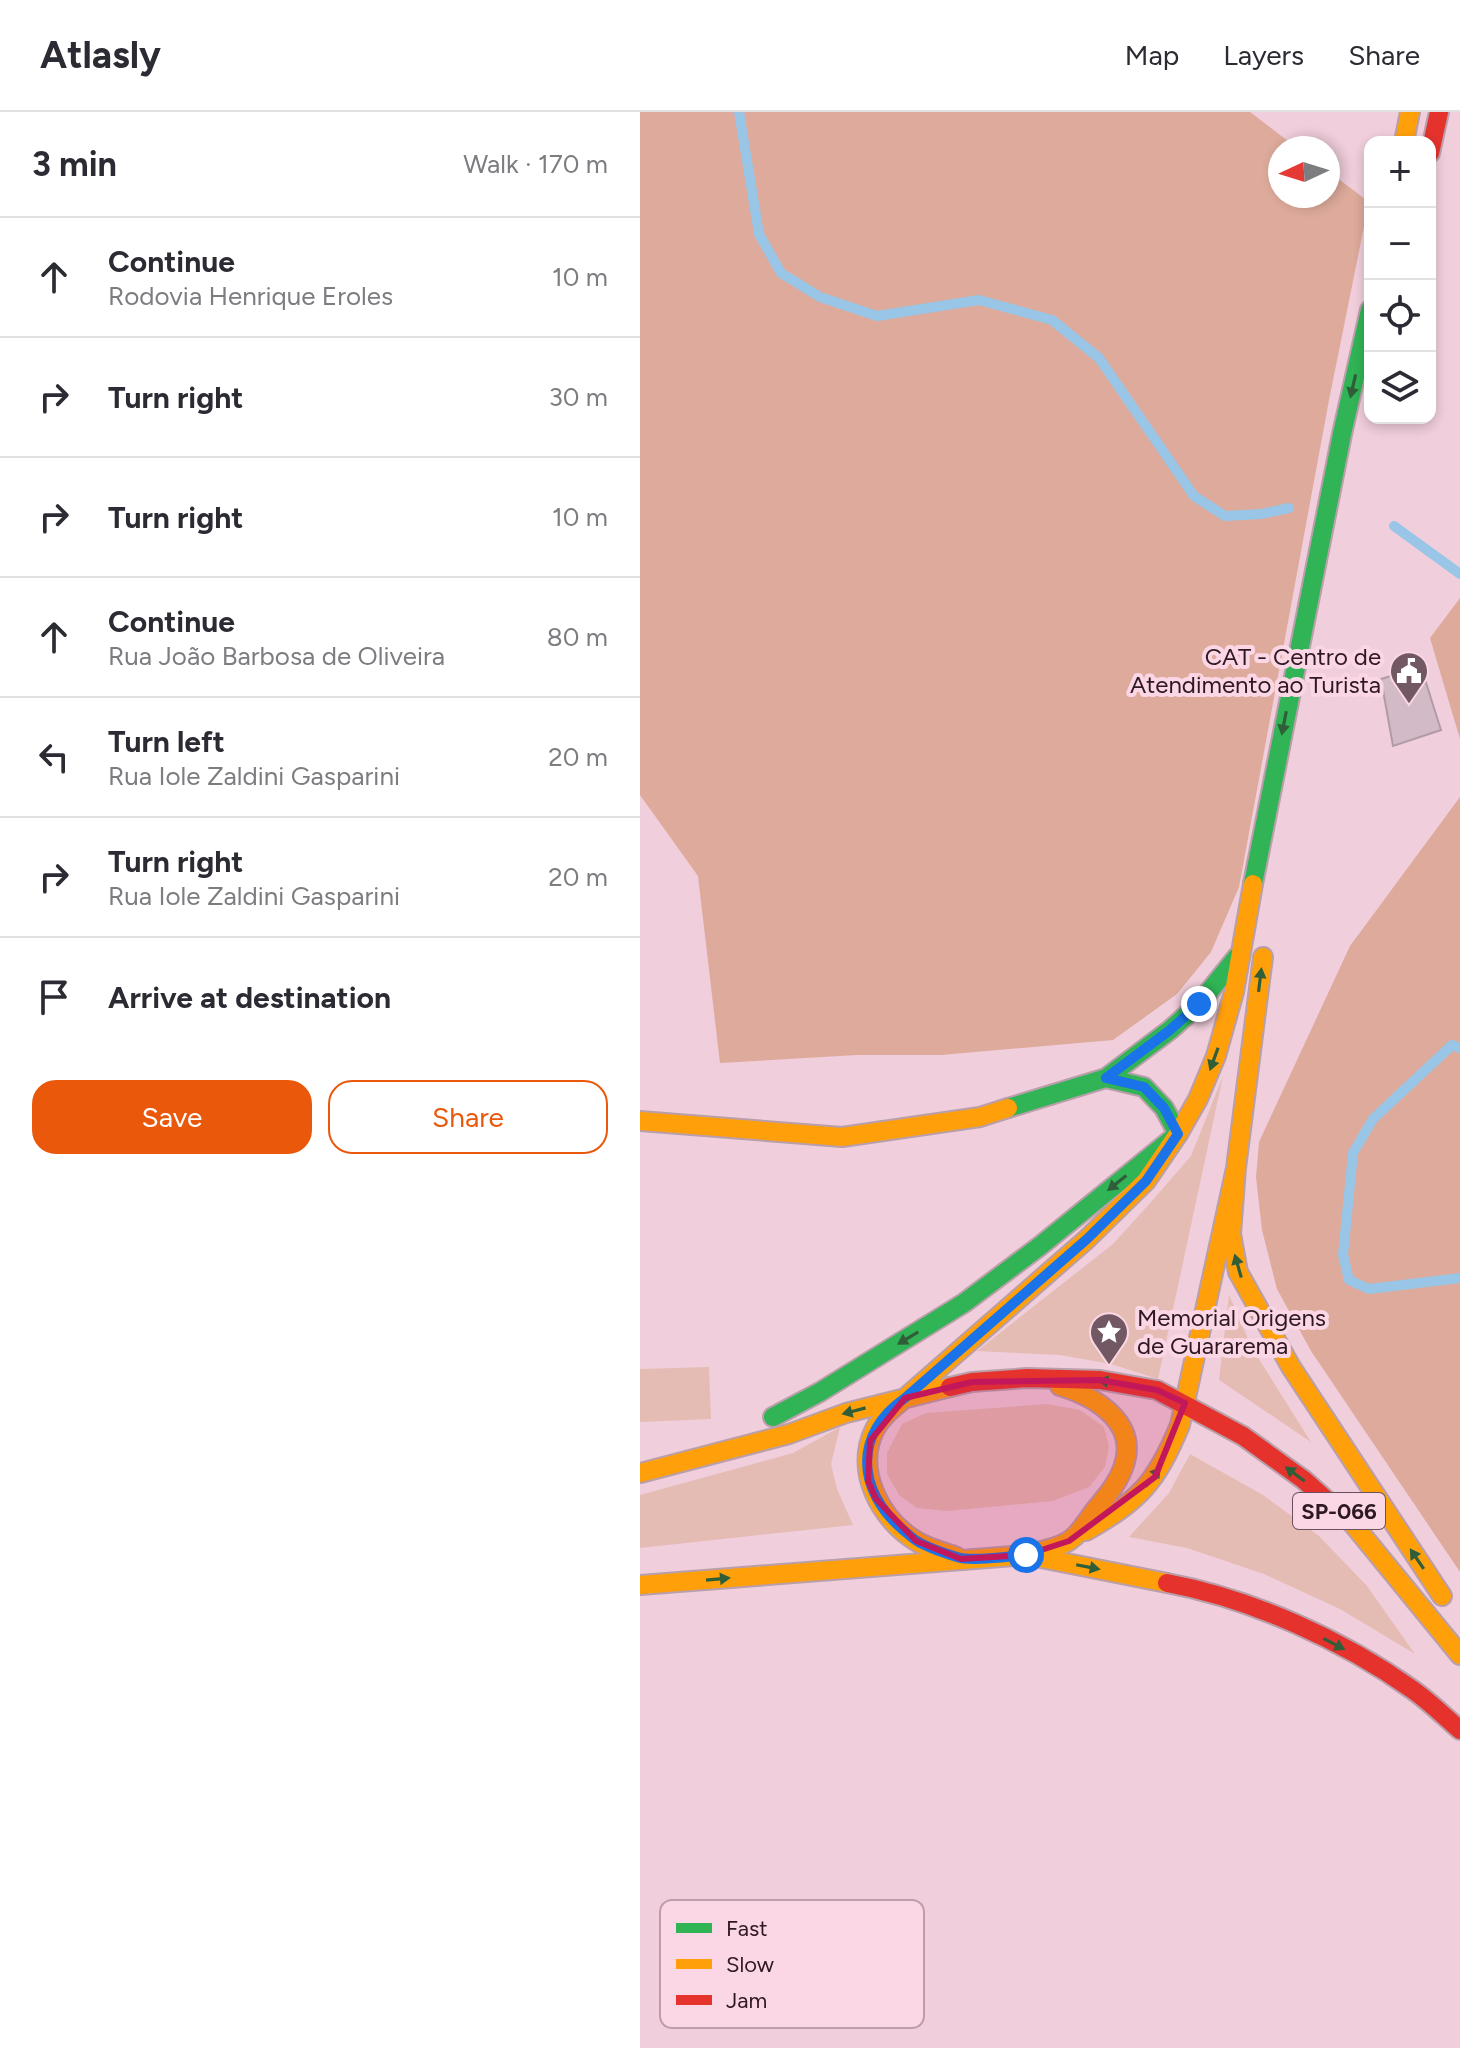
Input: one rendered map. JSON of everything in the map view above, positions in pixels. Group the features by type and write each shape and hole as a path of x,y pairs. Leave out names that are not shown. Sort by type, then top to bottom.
{"main road":[{"path":"1405,136 1410,112"},
{"path":"1434,136 1439,112"},
{"path":"961,1559 916,1541 888,1517 868,1481 870,1441 895,1406 1087,1239 1146,1181 1198,1099 1216,1056 1234,992 1255,871 1364,337"},
{"path":"1266,936 1236,1168 1231,1234 1238,1272 1291,1367 1452,1612"},
{"path":"640,1121 842,1137 980,1117 1106,1078 1199,1004 1241,952"},
{"path":"1106,1078 1144,1087 1164,1108 1178,1134"},
{"path":"701,1457 820,1392 964,1303 1178,1134"},
{"path":"640,1585 1026,1555 1069,1541 1103,1521 1133,1499 1155,1477 1175,1438 1236,1168"},
{"path":"1027,1378 1081,1392 1099,1401 1114,1415 1124,1435 1125,1464 1104,1499 1069,1541"},
{"name":"SP-066","path":"640,1473 789,1434 846,1413 972,1382 1027,1378 1100,1380 1157,1390 1256,1444 1304,1480 1353,1524 1460,1655"},
{"path":"1026,1555 1189,1587 1262,1609 1374,1665 1415,1691 1460,1730"}],"highlighted area":[{"path":"1100,1380 1157,1390 1185,1403 1155,1477 1069,1541 1026,1555 961,1559 916,1541 876,1499 868,1481 870,1441 905,1398 972,1382"}],"shaded area":[{"path":"640,112 1250,112 1281,136 1268,136 1268,208 1340,208 1340,180 1364,198 1364,227 1239,887 1211,952 1177,994 1113,1040 941,1055 857,1055 720,1063 698,876 640,795"},
{"path":"1460,598 1460,739 1430,638"},
{"path":"1460,797 1460,1572 1311,1351 1277,1289 1262,1230 1256,1177 1259,1142 1350,946"},
{"path":"1223,1076 1158,1379 1111,1364 1060,1355 977,1351 1113,1244 1151,1202 1191,1156"},
{"path":"1229,1295 1252,1348 1311,1442 1219,1380"},
{"path":"709,1367 711,1419 640,1422 640,1369"},
{"path":"1047,1404 1080,1410 1104,1427 1109,1446 1105,1467 1089,1487 1053,1501 947,1511 917,1508 899,1495 887,1474 887,1453 902,1424 926,1413"},
{"path":"840,1427 831,1464 837,1489 853,1525 640,1548 640,1495 793,1453"},
{"path":"1190,1454 1263,1495 1319,1536 1367,1586 1415,1654 1340,1609 1264,1574 1187,1548 1129,1537 1169,1493"}],"building":[{"name":"CAT - Centro de Atendimento ao Turista","path":"1421,667 1441,730 1393,746 1381,679"}],"waterway":[{"path":"739,112 759,234 781,273 820,297 877,316 979,300 1052,320 1099,358 1194,496 1225,516 1261,514 1289,508"},
{"path":"1394,526 1460,574"},
{"path":"1460,1048 1452,1045 1373,1119 1353,1153 1343,1255 1349,1280 1369,1289 1460,1278"}],"traffic: fast":[{"path":"1253,884 1364,337"},
{"path":"1008,1108 1106,1078 1199,1004 1237,957"},
{"path":"1106,1078 1144,1087 1164,1108 1178,1134"},
{"path":"773,1417 820,1392 964,1303 1178,1134"}],"traffic: slow":[{"path":"1405,136 1410,112"},
{"path":"905,1398 1087,1239 1146,1181 1178,1134 1198,1099 1216,1056 1234,992 1253,884"},
{"path":"1086,1531 1120,1510 1144,1488 1163,1462 1180,1425 1236,1168 1263,957"},
{"path":"640,1121 842,1137 980,1117 1008,1108"},
{"path":"1236,1168 1231,1234 1238,1272 1291,1367 1442,1596"},
{"path":"1026,1555 1057,1546 1076,1535 1114,1485 1127,1452 1120,1425 1111,1414 1087,1397 1060,1386"},
{"path":"640,1473 789,1434 846,1413 950,1387"},
{"path":"905,1398 888,1412 875,1429 869,1445 869,1477 882,1507 903,1532 921,1544 957,1557"},
{"path":"1343,1515 1460,1655"},
{"path":"640,1585 1026,1555 1167,1583"}],"traffic: jam":[{"path":"1434,136 1439,112"},
{"path":"950,1387 972,1382 1027,1378 1100,1380 1157,1390 1243,1436 1304,1480 1343,1515"},
{"path":"1167,1583 1231,1599 1327,1638 1413,1690 1460,1730"}],"place":[{"name":"CAT - Centro de Atendimento ao Turista","path":"1409,705"},
{"name":"Memorial Origens de Guararema","path":"1109,1366"}],"route":[{"path":"1026,1555 961,1559 916,1541 888,1517 876,1499 868,1481 870,1441 895,1406 1087,1239 1146,1181 1178,1134 1164,1108 1144,1087 1106,1078 1199,1004"}]}
